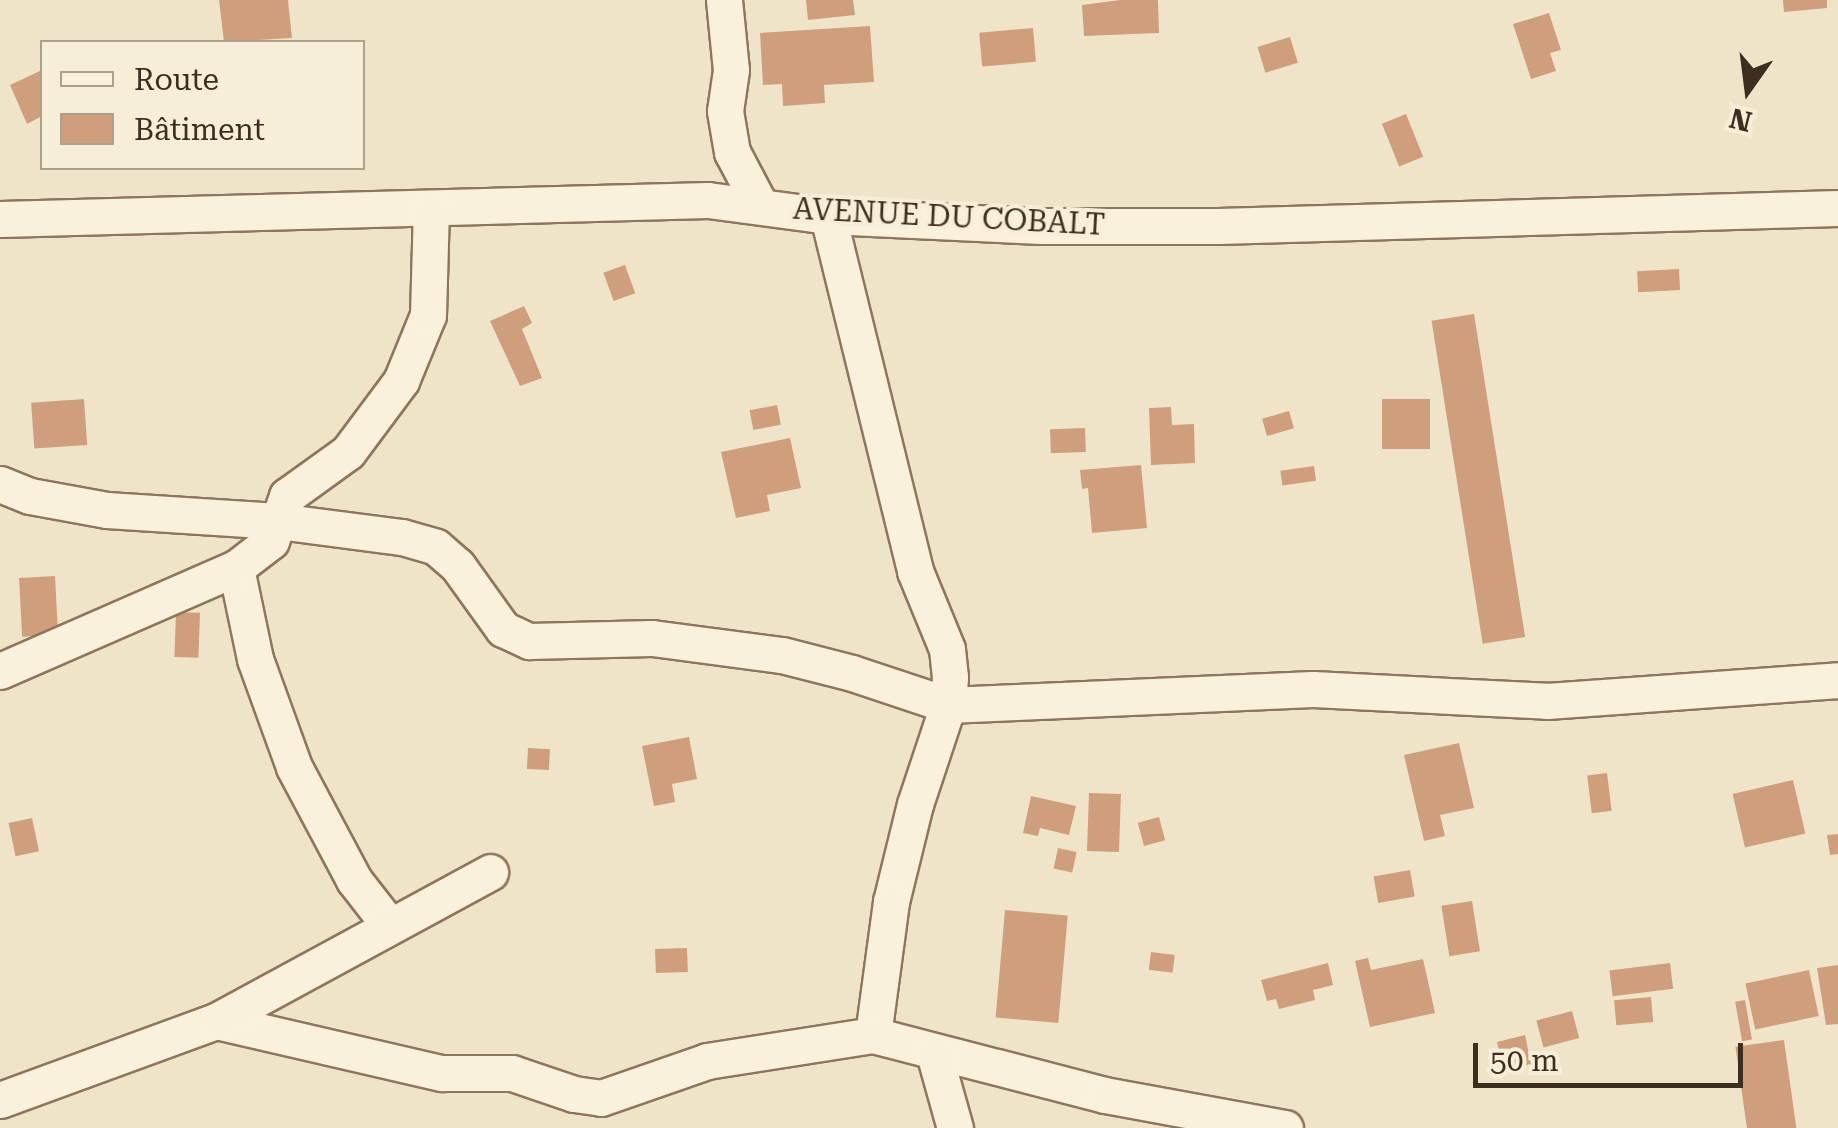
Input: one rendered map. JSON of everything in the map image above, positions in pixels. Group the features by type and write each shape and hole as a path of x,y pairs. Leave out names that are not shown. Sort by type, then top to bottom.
{"street":[{"path":"724,0 731,70 725,112 732,152 760,205"},
{"name":"AVENUE DU COBALT","path":"0,219 708,200 828,216 1040,226 1218,226 1838,208"},
{"path":"0,671 236,568 271,541 288,496 348,452 401,381 428,315 431,208"},
{"path":"828,216 915,571 946,649 948,705 914,804 892,902 874,1035"},
{"path":"0,484 30,496 107,510 278,521 402,537 436,546 457,566 503,629 529,641 652,638 782,655 948,705 1313,688 1548,701 1838,680"},
{"path":"236,568 256,659 294,767 354,880 390,926"},
{"path":"0,1100 216,1020 490,872"},
{"path":"216,1020 442,1073 512,1072 574,1094 601,1098 707,1061 874,1035 1106,1095 1285,1128"},
{"path":"934,1053 955,1128"}],"building":[{"path":"219,0 288,0 292,38 224,40"},
{"path":"806,0 853,0 855,15 808,20"},
{"path":"1158,0 1159,33 1084,36 1082,5"},
{"path":"1783,0 1827,0 1827,8 1784,12"},
{"path":"1549,13 1561,50 1550,53 1556,71 1531,79 1513,24"},
{"path":"870,26 874,82 824,85 825,103 783,106 782,84 763,85 760,33"},
{"path":"1033,28 1036,62 982,67 979,33"},
{"path":"1290,37 1298,63 1265,73 1257,47"},
{"path":"40,71 40,117 27,124 10,85"},
{"path":"1406,114 1423,157 1399,166 1382,124"},
{"path":"625,265 635,293 614,301 603,273"},
{"path":"1679,269 1680,290 1638,292 1637,271"},
{"path":"524,306 532,323 522,329 542,378 520,386 490,321"},
{"path":"1474,314 1525,637 1483,644 1432,321"},
{"path":"84,399 87,445 34,449 31,403"},
{"path":"1382,399 1430,399 1430,449 1382,449"},
{"path":"777,405 781,425 753,430 750,410"},
{"path":"1171,407 1172,425 1194,424 1195,463 1151,465 1149,408"},
{"path":"1289,411 1294,428 1267,436 1262,419"},
{"path":"1085,428 1086,452 1051,453 1050,429"},
{"path":"790,438 801,488 767,495 770,511 736,518 721,452"},
{"path":"1141,465 1147,528 1092,533 1088,488 1082,489 1080,470"},
{"path":"1314,466 1316,481 1282,486 1280,471"},
{"path":"55,576 58,635 22,637 19,578"},
{"path":"176,612 200,613 198,658 174,657"},
{"path":"689,737 697,779 672,784 675,802 654,806 642,746"},
{"path":"1459,743 1474,808 1440,815 1445,836 1424,841 1404,755"},
{"path":"528,748 550,749 549,770 527,769"},
{"path":"1607,773 1612,811 1592,813 1587,775"},
{"path":"1793,780 1805,834 1745,848 1733,794"},
{"path":"1089,793 1121,794 1119,852 1087,851"},
{"path":"1031,796 1076,806 1069,835 1040,828 1038,836 1023,833"},
{"path":"1159,817 1165,840 1144,846 1138,823"},
{"path":"32,818 39,851 16,856 9,823"},
{"path":"1838,834 1838,854 1830,855 1827,835"},
{"path":"1058,848 1077,852 1072,872 1054,869"},
{"path":"1410,870 1415,897 1378,903 1374,876"},
{"path":"1472,901 1480,951 1449,956 1441,906"},
{"path":"1005,910 1068,915 1058,1023 996,1018"},
{"path":"687,948 688,972 656,973 655,949"},
{"path":"1151,952 1175,955 1173,973 1149,970"},
{"path":"1368,958 1371,970 1423,959 1435,1013 1370,1027 1355,961"},
{"path":"1328,963 1333,985 1313,990 1315,1000 1279,1009 1276,999 1267,1001 1261,980"},
{"path":"1670,963 1673,989 1613,996 1609,970"},
{"path":"1838,965 1838,1024 1826,1025 1817,968"},
{"path":"1809,970 1819,1016 1755,1029 1745,984"},
{"path":"1651,997 1653,1022 1616,1025 1614,1000"},
{"path":"1745,1000 1752,1039 1742,1041 1735,1002"},
{"path":"1572,1011 1579,1038 1544,1048 1536,1021"},
{"path":"1525,1035 1531,1064 1513,1068 1510,1058 1501,1060 1497,1042"},
{"path":"1784,1040 1796,1128 1747,1128 1735,1047"}]}
